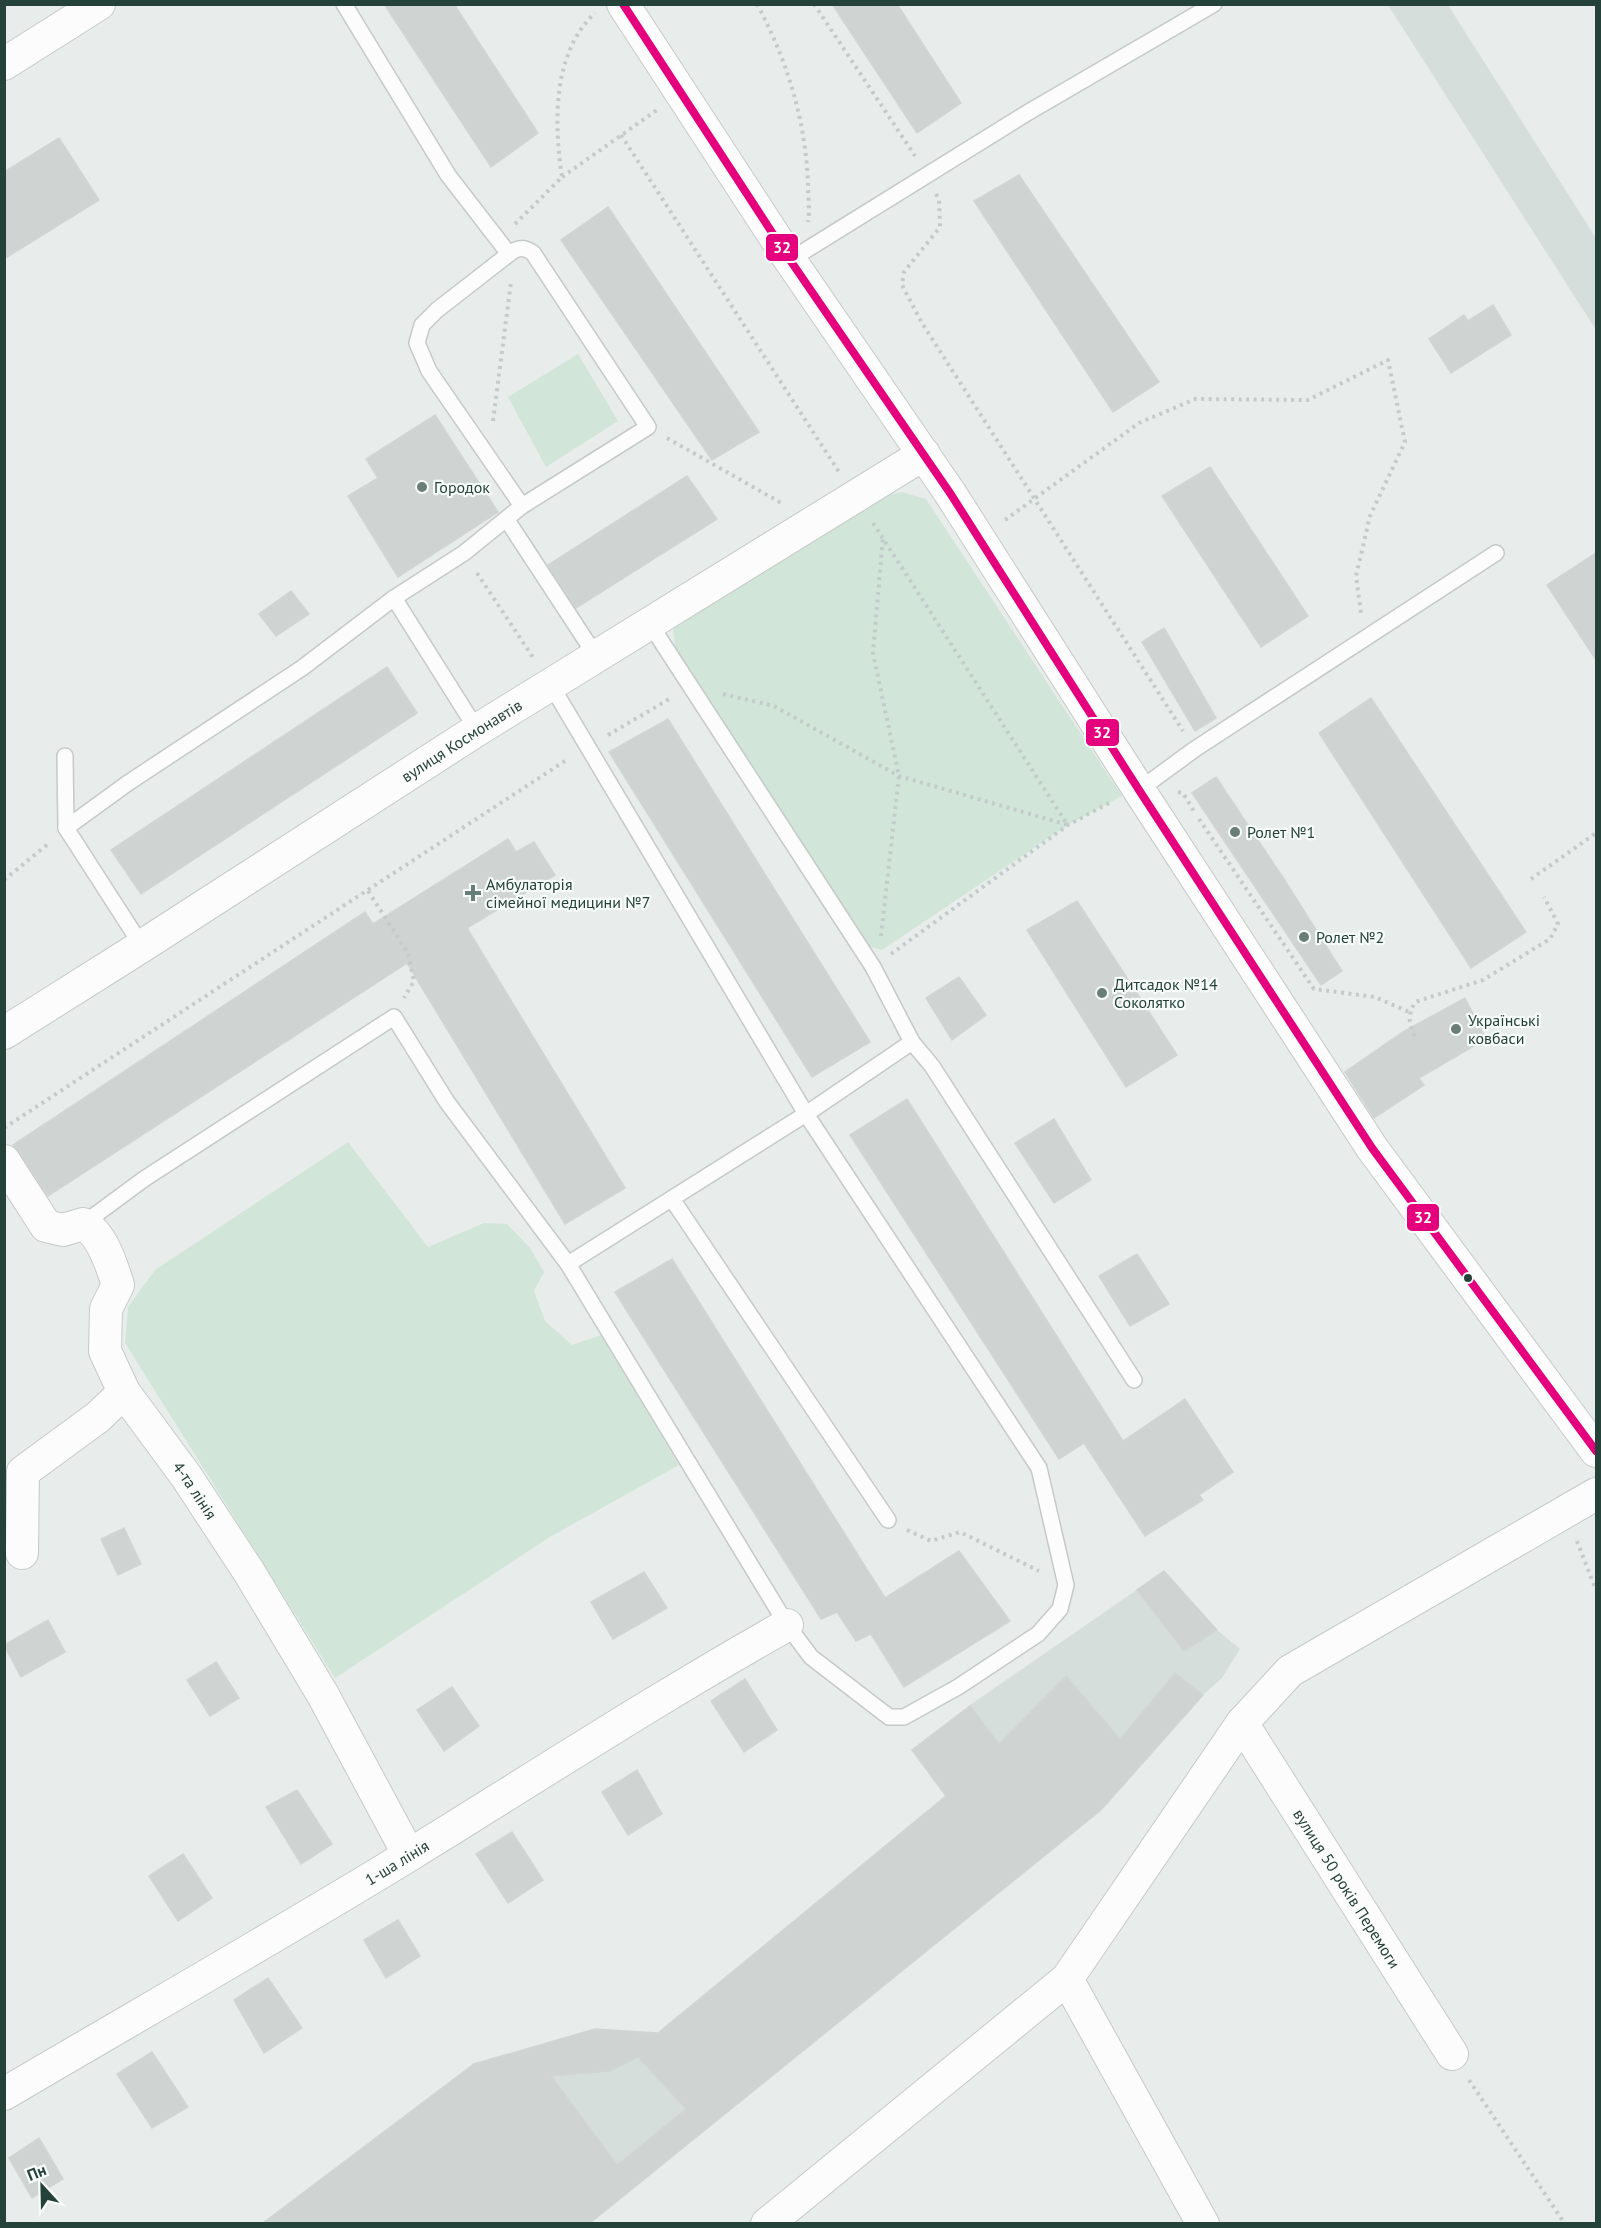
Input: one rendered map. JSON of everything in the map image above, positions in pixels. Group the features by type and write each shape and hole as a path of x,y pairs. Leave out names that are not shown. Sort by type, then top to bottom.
{"street":[{"path":"4,64 99,4"},
{"path":"610,8 680,93 796,256 1372,1148 1596,1450"},
{"name":"вулиця Космонавтів","path":"4,1033 477,730 924,454"},
{"path":"4,1161 46,1226 63,1230 83,1224"},
{"name":"4-та лінія","path":"83,1224 91,1228 111,1260 118,1286 106,1310 105,1351 124,1392 186,1476 255,1583 323,1695 409,1855"},
{"path":"22,1553 23,1472 98,1417 124,1392"},
{"path":"767,2223 1067,1979 1242,1723 1290,1671 1596,1494"},
{"name":"1-ша лінія","path":"9,2082 409,1855 717,1664 787,1625"},
{"name":"вулиця 50 років Перемоги","path":"1242,1723 1452,2054"},
{"path":"1067,1979 1203,2223"}],"lane":[{"path":"344,4 448,175 512,251"},
{"path":"796,256 1027,113 1214,4"},
{"path":"66,828 128,783 302,668 394,598 464,553 522,506 648,427 533,253 525,248 512,251 437,310 422,325 417,343 429,371 522,506"},
{"path":"507,520 596,656"},
{"path":"1139,790 1195,749 1496,553"},
{"path":"394,598 477,730"},
{"path":"650,624 873,967 912,1042 932,1066 1134,1380"},
{"path":"83,1224 144,1179 394,1017 447,1102 568,1264 787,1625 811,1657 889,1717 904,1718 1038,1634 1060,1609 1066,1585 1039,1468 806,1114 551,685"},
{"path":"65,756 66,828 142,946"},
{"path":"568,1264 806,1114 912,1042"},
{"path":"672,1199 888,1520"}],"path":[{"path":"757,4 776,39 799,108 808,174 809,217 796,256"},
{"path":"814,4 927,175 939,200 940,227 904,272 902,285 922,323 1195,749"},
{"path":"562,177 558,151 557,110 566,61 583,24 610,8"},
{"path":"489,457 515,223 562,177 680,93"},
{"path":"621,135 854,497 883,536 1068,825"},
{"path":"978,539 1139,423 1195,399 1308,400 1388,360 1405,442 1370,516 1356,576 1364,638"},
{"path":"648,427 814,522"},
{"path":"873,967 879,952 899,776 873,653 883,536"},
{"path":"464,553 551,685"},
{"path":"4,1128 588,746 692,687 774,706 899,776 1068,825"},
{"path":"873,967 1068,825"},
{"path":"4,880 66,828"},
{"path":"1532,879 1596,833"},
{"path":"368,891 408,953 414,981 394,1017"},
{"path":"1415,1036 1409,1023 1409,1012 1415,1002 1483,980 1550,939 1558,924 1544,897"},
{"path":"1566,1513 1596,1590"},
{"path":"888,1520 931,1541 960,1532 1066,1585"},
{"path":"1452,2054 1565,2223"}],"shaded area":[{"path":"1388,5 1448,5 1596,238 1596,330"},
{"path":"1164,1571 1217,1630 1240,1649 1222,1678 1203,1695 1101,1810 590,2223 263,2224 474,2064 595,2029 658,2033 945,1796 912,1750 970,1705"}],"green space":[{"path":"578,354 618,421 546,467 508,397"},
{"path":"902,492 926,499 1122,796 1068,825 882,950 868,946 675,648 673,630 678,620 883,496"},
{"path":"348,1142 428,1247 484,1223 507,1224 530,1248 544,1272 534,1291 545,1321 572,1345 601,1335 679,1465 550,1537 335,1678 125,1343 128,1307 155,1270"}],"building":[{"path":"384,4 454,4 538,133 491,167"},
{"path":"832,4 897,4 961,103 917,133"},
{"path":"59,138 99,200 4,259 4,172"},
{"path":"1019,175 1159,382 1113,412 974,201"},
{"path":"608,207 759,432 712,460 561,240"},
{"path":"1493,305 1511,335 1451,373 1429,339 1464,315 1468,321"},
{"name":"Городок","path":"435,415 498,512 398,577 348,496 378,478 366,459"},
{"path":"1210,467 1308,616 1261,647 1162,496"},
{"path":"687,476 717,519 576,608 548,565"},
{"path":"1596,553 1596,660 1547,585"},
{"path":"291,591 309,614 276,636 259,614"},
{"path":"1164,628 1216,718 1195,731 1142,642"},
{"path":"387,667 417,713 141,894 111,850"},
{"path":"1371,698 1526,932 1471,968 1319,733"},
{"path":"668,719 870,1042 812,1077 609,752"},
{"path":"1216,777 1342,971 1321,985 1192,793"},
{"path":"508,839 516,852 534,842 555,875 467,928 625,1188 565,1224 407,963 48,1196 13,1145 365,912 373,924"},
{"name":"Дитсадок №14 Соколятко","path":"1077,901 1177,1055 1126,1087 1027,930"},
{"path":"959,977 986,1015 952,1040 926,998"},
{"path":"1465,998 1486,1039 1419,1078 1424,1085 1374,1118 1345,1072 1403,1032"},
{"path":"907,1099 1123,1441 1185,1399 1233,1472 1199,1495 1203,1500 1145,1536 1084,1443 1059,1459 850,1135"},
{"path":"1054,1119 1091,1180 1054,1203 1015,1143"},
{"path":"1137,1254 1169,1304 1130,1326 1099,1276"},
{"path":"672,1259 885,1598 959,1551 1010,1621 904,1687 871,1634 856,1641 837,1612 821,1619 615,1292"},
{"path":"124,1528 141,1564 118,1575 101,1539"},
{"path":"1164,1571 1217,1630 1184,1651 1137,1590"},
{"path":"644,1572 667,1608 613,1639 591,1602"},
{"path":"48,1620 65,1652 21,1677 4,1645"},
{"path":"216,1662 239,1698 210,1716 187,1680"},
{"path":"1175,1673 1203,1695 1101,1810 590,2223 263,2223 474,2064 595,2029 658,2033 946,1796 912,1750 970,1706 999,1744 1066,1676 1120,1739","holes":["638,2057 686,2109 617,2165 551,2076 610,2071"]},
{"path":"745,1679 777,1730 744,1752 711,1701"},
{"path":"452,1687 479,1726 444,1751 417,1710"},
{"path":"637,1770 662,1814 628,1835 602,1792"},
{"path":"297,1790 332,1844 301,1864 266,1807"},
{"path":"512,1832 543,1880 508,1903 476,1854"},
{"path":"183,1854 212,1898 178,1921 149,1876"},
{"path":"398,1920 420,1956 386,1978 364,1940"},
{"path":"268,1978 302,2028 264,2053 234,2000"},
{"path":"152,2052 188,2107 152,2128 117,2074"},
{"path":"39,2138 63,2179 32,2198 9,2158"}],"transit line":[{"name":"32","path":"623,4 790,260 950,493 1139,790 1372,1148 1596,1451"}],"place":[{"name":"Городок","path":"422,487"},
{"name":"Ролет №1","path":"1235,832"},
{"name":"Амбулаторія сімейної медицини №7","path":"473,893"},
{"name":"Ролет №2","path":"1304,937"},
{"name":"Дитсадок №14 Соколятко","path":"1102,993"},
{"name":"Українські ковбаси","path":"1456,1029"}]}
